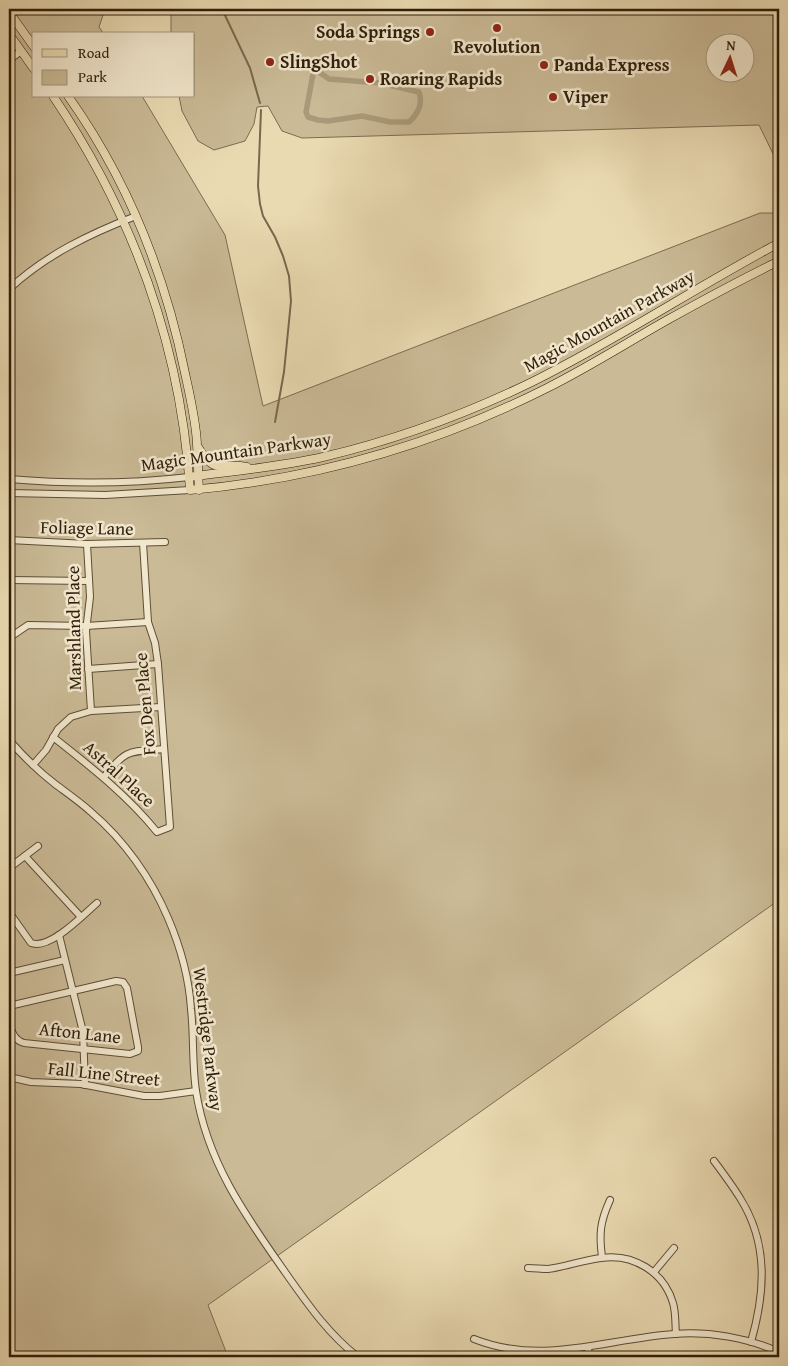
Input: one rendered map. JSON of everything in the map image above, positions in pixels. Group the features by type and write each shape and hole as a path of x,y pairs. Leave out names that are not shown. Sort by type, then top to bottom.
{"main road":[{"path":"9,12 32,44"},
{"path":"9,34 32,66"},
{"path":"54,98 84,143 123,221 147,278 169,348 180,400 190,490"},
{"path":"70,98 80,112 136,216 157,268 169,306 188,386 197,445 200,490"},
{"name":"Magic Mountain Parkway","path":"189,477 313,459 445,419 497,398 582,356 779,243"},
{"name":"Magic Mountain Parkway","path":"190,490 248,484 314,471 386,452 476,421 555,384 668,320 779,261"},
{"path":"197,445 206,461 213,465 237,465 253,468"}],"street":[{"path":"9,60 21,51"},
{"path":"9,289 27,272 50,256 78,241 136,216"},
{"name":"Magic Mountain Parkway","path":"9,479 105,482 189,477"},
{"name":"Magic Mountain Parkway","path":"9,493 96,495 190,490"},
{"name":"Foliage Lane","path":"9,540 87,544 165,542"},
{"name":"Fox Den Place","path":"143,543 148,622 157,650 170,826 164,829"},
{"name":"Marshland Place","path":"87,544 90,608 86,626 91,711"},
{"path":"9,580 89,582"},
{"path":"9,638 28,624 86,626 148,622"},
{"path":"88,669 158,664"},
{"path":"33,765 46,750 58,729 71,717 91,711 161,707"},
{"name":"Astral Place","path":"53,737 104,777 132,803 157,832 164,829"},
{"name":"Westridge Parkway","path":"9,740 33,765 84,805 110,830 140,866 159,898 176,938 183,962 189,991 196,1091 214,1158 244,1213 299,1292 322,1323 343,1346 358,1357"},
{"path":"104,777 122,756 130,752 164,749"},
{"path":"9,868 38,846"},
{"path":"25,856 81,917"},
{"path":"9,912 29,940 35,945 43,944 59,935 97,903"},
{"path":"59,935 83,1032 85,1049 84,1085"},
{"path":"9,972 65,960"},
{"name":"Afton Lane","path":"9,1023 18,1041 130,1054 138,1051 138,1042 127,988 122,982 116,981 73,991"},
{"path":"9,1006 73,991"},
{"name":"Fall Line Street","path":"9,1077 31,1082 84,1085 144,1096 160,1096 196,1091"},
{"path":"714,1161 740,1198 758,1242 762,1262 762,1290 757,1321 751,1342"},
{"path":"602,1258 600,1242 601,1224 610,1200"},
{"path":"654,1272 674,1248"},
{"path":"528,1268 546,1269 613,1257 634,1261 654,1272 662,1282 673,1302 676,1334"},
{"path":"474,1339 490,1346 520,1352 544,1353 676,1334 713,1335 751,1342 779,1352"},
{"path":"588,1347 589,1357"}],"green space":[{"path":"9,9 105,9 99,27 103,32 32,32 32,98 143,98 225,235 263,406 760,213 779,213 779,900 208,1305 228,1357 9,1357"},
{"path":"171,9 779,9 779,166 759,125 302,138 282,131 268,106 257,107 254,124 245,141 214,150 198,141 182,111 179,98 195,98 195,32 171,32"}],"waterway":[{"path":"222,9 250,68 260,103"},
{"name":"Roaring Rapids","path":"315,72 319,72 329,79 380,83 419,92 419,109 409,122 390,122 362,116 328,121 308,117 306,112 313,74 315,72"},
{"path":"261,110 258,186 260,204 263,216 283,256 289,276 291,301 284,372 275,422"}],"place":[{"name":"Revolution","path":"497,28"},
{"name":"Soda Springs","path":"430,32"},
{"name":"SlingShot","path":"270,62"},
{"name":"Panda Express","path":"544,65"},
{"name":"Roaring Rapids","path":"370,79"},
{"name":"Viper","path":"553,97"}]}
